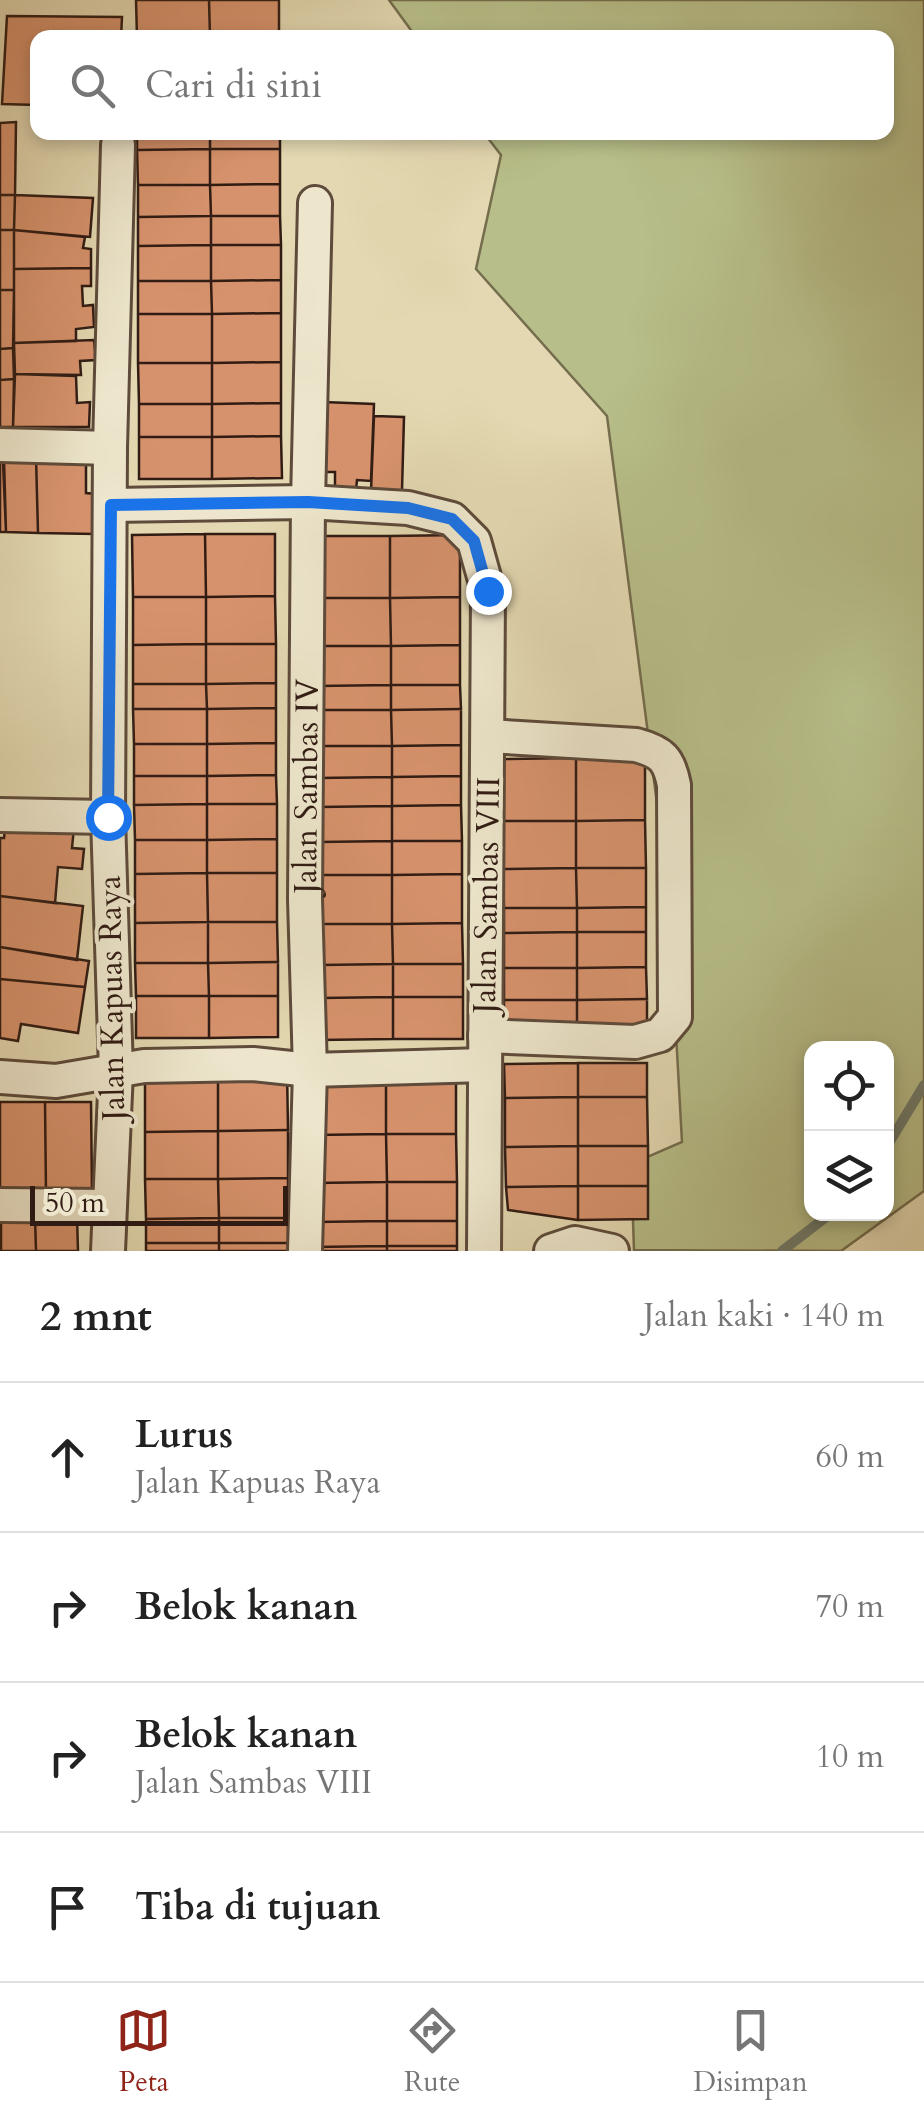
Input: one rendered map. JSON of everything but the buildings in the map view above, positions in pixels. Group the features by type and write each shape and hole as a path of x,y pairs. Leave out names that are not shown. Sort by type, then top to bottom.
{"street":[{"name":"Jalan Kapuas Raya","path":"108,1251 116,1072 108,817 110,448 118,145"},
{"name":"Jalan Sambas IV","path":"305,1251 310,1070 306,899 308,502 315,203"},
{"path":"0,445 110,448"},
{"path":"111,505 308,502"},
{"name":"Jalan Sambas VIII","path":"308,502 408,508 452,519 474,541 488,591 484,1251"},
{"path":"0,1077 56,1081 144,1066 253,1064 310,1070 485,1051 635,1042 660,1035 675,1017 674,785 670,763 659,751 636,745 488,736"},
{"path":"0,815 108,817"},
{"path":"0,1205 108,1206"},
{"path":"551,1251 575,1243 612,1251"}],"green space":[{"path":"389,0 924,0 924,1191 894,1213 894,1041 804,1041 804,1221 882,1221 841,1251 634,1250 631,1164 682,1142 668,889 607,416 476,269 501,155 489,140 894,140 894,30 411,30"}],"waterway":[{"path":"894,1135 924,1085"},
{"path":"782,1251 821,1221"}],"route":[{"path":"108,817 111,505 308,502 408,508 452,519 474,541 488,591"}]}
